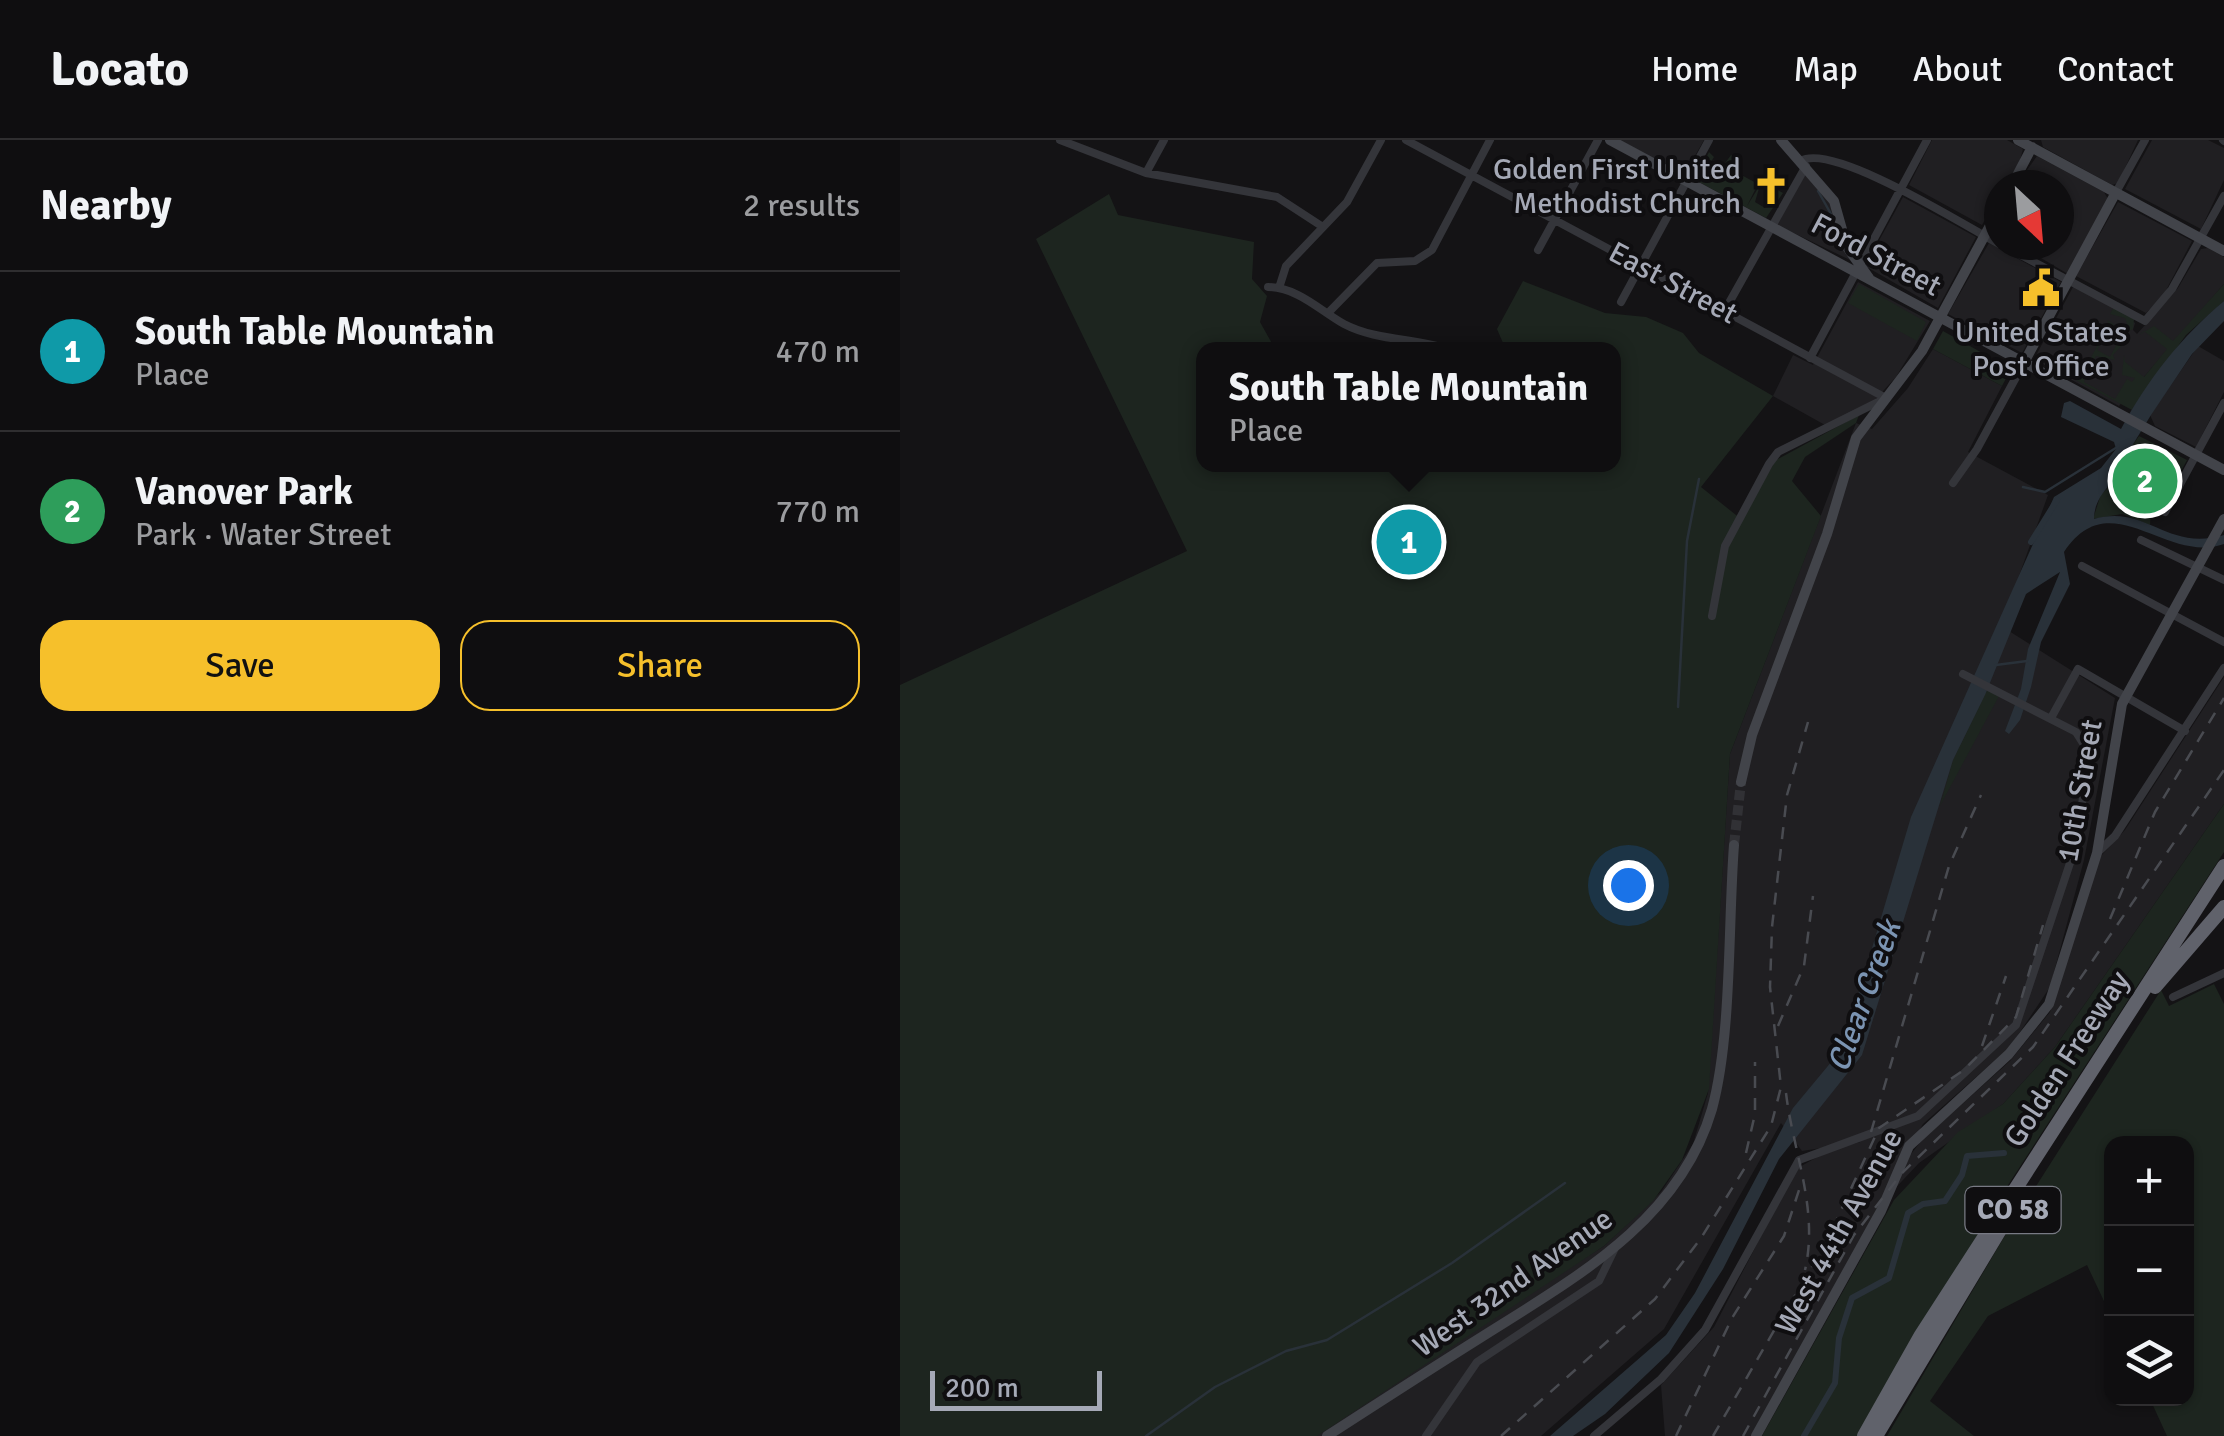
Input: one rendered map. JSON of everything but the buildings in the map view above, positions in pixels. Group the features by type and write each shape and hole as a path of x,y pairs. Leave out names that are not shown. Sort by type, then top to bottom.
{"highway":[{"name":"Golden Freeway","path":"1864,1436 1921,1336 2224,866"},
{"name":"Golden Freeway","path":"1876,1436 2155,987 2224,883"},
{"path":"2155,987 2224,906"}],"street":[{"path":"1060,140 1146,173 1277,197 1323,226"},
{"path":"1146,173 1164,140"},
{"path":"1279,288 1286,266 1347,202 1381,140"},
{"name":"East Street","path":"1406,140 1886,398"},
{"path":"1329,312 1377,263 1415,260 1428,253 1490,140"},
{"path":"1538,250 1598,140"},
{"name":"Ford Street","path":"1610,140 1857,270 2022,366 2224,470"},
{"path":"1621,302 1709,140"},
{"path":"1780,140 1834,201 1857,270"},
{"path":"1810,358 1927,140"},
{"path":"2018,140 2034,144 2115,194 2224,251"},
{"path":"1952,483 1977,449 2144,140"},
{"path":"2020,170 2034,144"},
{"path":"1725,310 1804,164 1824,156 1902,190 1984,236 1940,318 1886,398 1862,426 1828,534 1752,735 1741,782"},
{"path":"2030,260 2145,321 2172,290 2224,196"},
{"path":"1268,287 1279,288 1360,331 1430,342"},
{"path":"1712,616 1725,546 1778,452 1886,398"},
{"path":"2166,512 2224,403"},
{"name":"10th Street","path":"2033,1028 2062,972 2097,853 2125,696 2224,519"},
{"path":"2141,540 2224,580"},
{"path":"2082,566 2224,642"},
{"path":"2097,853 2115,836 2224,668"},
{"path":"2051,718 2078,670 2185,731"},
{"path":"1594,1436 1661,1379 1706,1330 1799,1160 1918,1116 1993,1051 2016,1025 2075,848 2090,754 2084,739 2051,718 1963,674"},
{"name":"West 32nd Avenue","path":"1328,1436 1615,1248 1676,1183 1713,1105 1720,1059 1734,845"},
{"path":"2173,997 2224,973"},
{"name":"West 44th Avenue","path":"1756,1436 1881,1211 1909,1146 2033,1028"},
{"path":"1426,1436 1477,1362 1599,1282 1615,1248"}],"shaded area":[{"path":"1619,140 1704,140 1684,175"},
{"path":"1932,140 2007,140 2023,149 2015,170 1984,170 1982,225 1909,185"},
{"path":"2041,140 2138,140 2118,183 2112,185 2043,147"},
{"path":"2152,140 2208,140 2224,148 2224,180 2201,229 2125,189"},
{"path":"1709,152 1714,157 1702,176 1713,180 1731,155 1739,159 1734,171 1758,184 1747,206 1760,185 1755,202 1765,208 1776,189 1783,193 1766,218 1695,180"},
{"path":"2037,156 2063,170 2027,170"},
{"path":"1805,175 1832,203 1850,260 1777,225"},
{"path":"2074,176 2104,192 2108,199 2068,274 2044,260 2074,260"},
{"path":"1109,194 1118,215 1254,242 1252,279 1267,296 1260,322 1271,342 1196,342 1196,472 1621,472 1621,342 1503,342 1497,329 1523,281 1605,313 1646,317 1683,333 1699,353 1773,396 1701,487 1741,519 1776,460 1859,415 1856,423 1805,457 1792,481 1821,516 1730,754 1709,1089 1682,1160 1653,1201 1604,1246 1317,1436 900,1436 900,685 1187,551 1036,239"},
{"path":"1903,197 1976,237 1938,308 1865,266"},
{"path":"2118,202 2192,241 2163,296 2146,313 2076,276"},
{"path":"2208,248 2224,257 2224,284 2119,406 2034,359 2073,287 2106,300 2135,323 2133,330 2137,334 2178,288 2201,249"},
{"path":"1984,252 1984,260 2020,260 2061,282 2022,353 1948,314"},
{"path":"1858,282 1930,321 1896,377 1872,403 1825,425 1773,396 1793,355 1813,365"},
{"path":"1859,284 1926,322 1917,341 1848,303"},
{"path":"2224,284 2224,301 2186,335 2132,410 2074,379 2080,378 2109,324 2107,320 2115,325 2110,325 2097,350 2110,357 2127,324 2125,318 2110,314 2114,307 2134,319 2133,329 2125,333 2123,344 2113,355 2115,360 2096,356 2084,382 2115,399 2127,379 2132,382 2135,378 2122,375 2124,355 2125,362 2144,377 2167,349 2145,332 2154,326 2173,341"},
{"path":"1943,331 2011,369 2002,386 1933,349"},
{"path":"2198,346 2224,361 2224,392 2196,447 2155,426 2150,415"},
{"path":"1933,349 2002,386 1968,452 2048,495 2001,626 2115,698 2084,860 2050,987 2010,1047 1923,1124 1894,1176 1922,1140 2010,1061 2050,1012 2100,857 2125,830 2224,677 2224,804 2055,1047 2003,1104 1919,1163 1886,1198 1754,1436 1665,1436 1661,1385 1714,1327 1796,1169 1828,1151 1860,1142 1802,1151 1781,1123 1664,1329 1541,1436 1299,1436 1604,1246 1661,1192 1693,1144 1708,1093 1730,754 1856,423 1872,429 1908,388"},
{"path":"2139,436 2187,460 2160,510 2151,511 2150,525 2122,514 2093,519 2101,494 2134,466 2132,446"},
{"path":"1987,690 1999,696 1940,806 1953,760"},
{"path":"2224,804 2224,852 1999,1199 1862,1436 1762,1436 1894,1200 1958,1132 2003,1104 2055,1047"},
{"path":"2214,984 2224,1004 2224,1436 2167,1436 2153,1406 2194,1406 2194,1136 2104,1136 2104,1301 2087,1265 1988,1316 1930,1401 1974,1436 1887,1436 2010,1227 2161,990 2169,1006"}],"water":[{"name":"Clear Creek","path":"2224,301 2224,321 2192,354 2151,415 2132,446 2134,467 2106,488 2094,519 2129,518 2187,538 2224,535 2224,544 2202,548 2181,544 2120,524 2101,524 2082,532 2064,552 2070,584 2041,642 2020,720 2009,734 2005,731 2021,689 2028,649 2060,572 2026,594 1985,695 1953,760 1862,1055 1779,1159 1723,1269 1669,1353 1605,1414 1573,1436 1550,1436 1666,1335 1695,1293 1793,1108 1842,1049 1911,817 2054,497 2101,468 2116,449 2114,442 2061,417 2064,403 2070,401 2121,429 2166,360"}],"waterway":[{"path":"1818,191 1831,214"},
{"path":"2023,487 2045,492 2119,446"},
{"path":"1678,707 1687,541 1699,479"},
{"path":"2031,542 2057,500"},
{"path":"1996,665 2027,661"},
{"path":"1804,1436 1835,1383 1839,1338 1852,1298 1889,1278 1908,1213 1923,1204 1945,1201 1962,1175 1967,1156 2004,1153"},
{"path":"1146,1436 1215,1387 1286,1351 1327,1340 1452,1263 1565,1183"}],"tunnel":[{"path":"1734,845 1741,782"}],"railway":[{"path":"2110,919 2155,812 2224,698"},
{"path":"1501,1436 1655,1299 1701,1238 1771,1126 1781,1087 1770,987 1772,927 1787,795 1808,722"},
{"path":"1743,1436 1854,1235 1902,1173 2033,1047 2224,770"},
{"path":"1871,1132 1949,866 1981,795"},
{"path":"1778,1026 1804,966 1813,896"},
{"path":"1778,1324 1825,1245 1879,1128 1964,1070 2016,1017 2043,925"},
{"path":"1982,1046 2006,976"},
{"path":"1746,1153 1755,1114 1755,1062"},
{"path":"1786,1093 1807,1203 1805,1270"},
{"path":"1676,1436 1732,1318 1784,1236 1800,1187"},
{"path":"1713,1436 1783,1315"}],"place":[{"name":"Golden First United Methodist Church","path":"1771,186"},
{"name":"United States Post Office","path":"2041,288"},
{"name":"Vanover Park","path":"2145,481"},
{"name":"South Table Mountain","path":"1409,542"}]}
